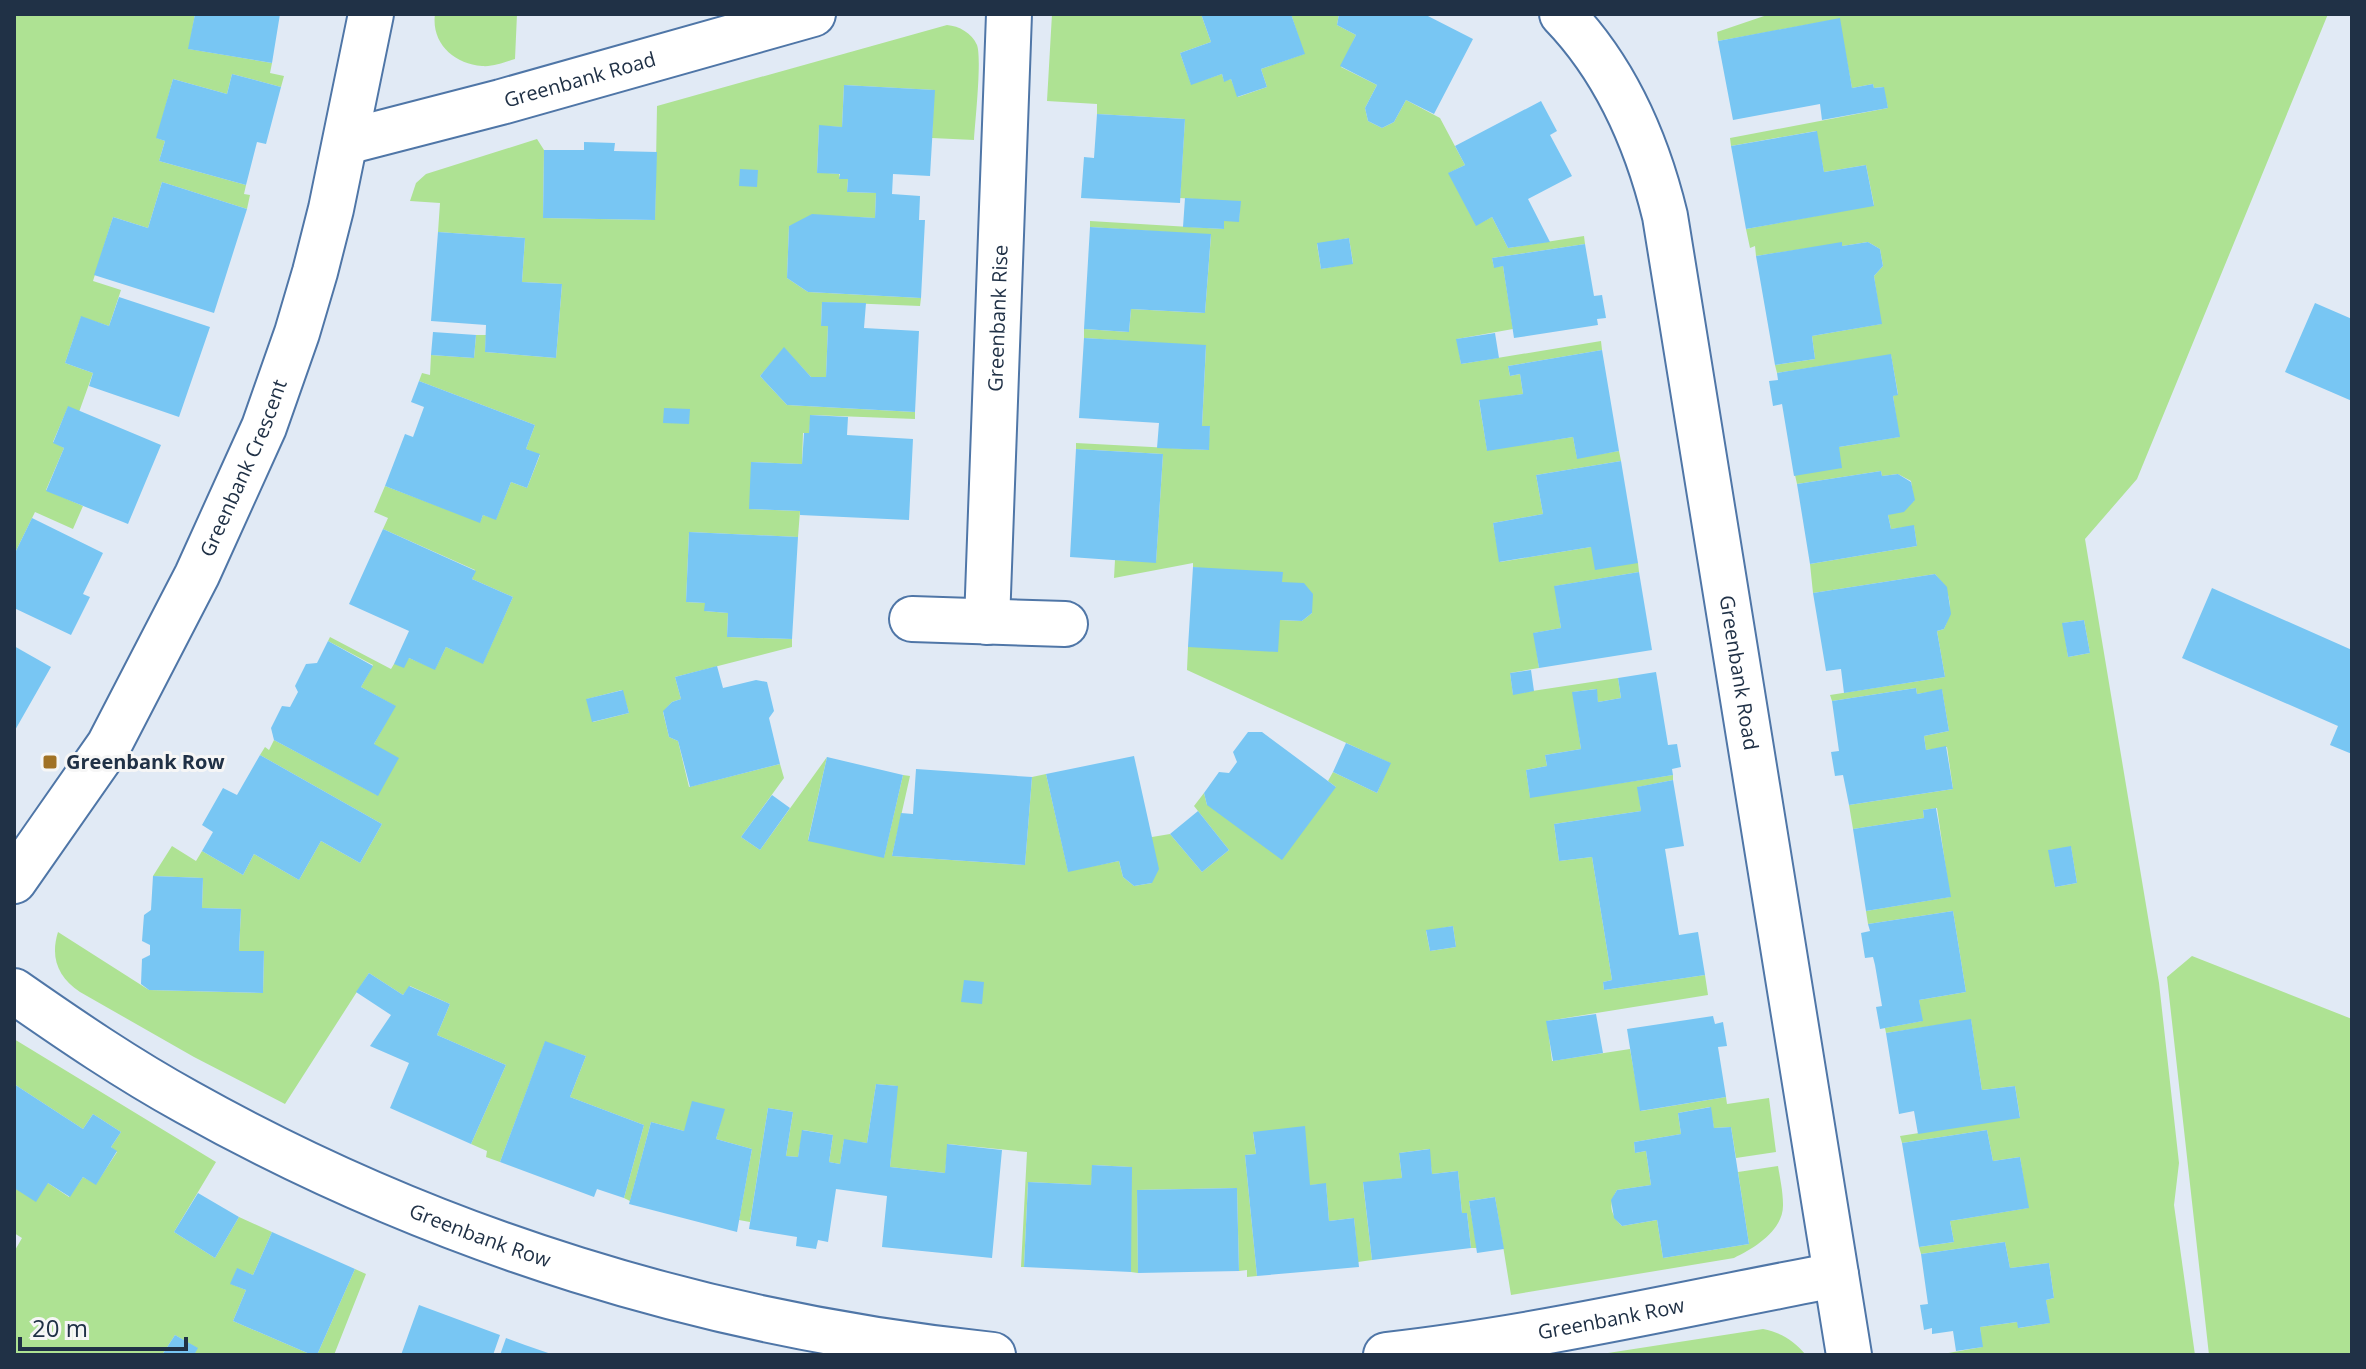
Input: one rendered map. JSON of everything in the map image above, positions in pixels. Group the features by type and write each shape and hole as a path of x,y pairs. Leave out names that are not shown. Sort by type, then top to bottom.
{"street":[{"name":"Greenbank Crescent","path":"14,881 109,745 183,602 238,489 264,427 297,333 331,209 371,14"},
{"name":"Greenbank Road","path":"346,142 813,14"},
{"name":"Greenbank Rise","path":"987,622 1009,14"},
{"name":"Greenbank Road","path":"1562,14 1615,85 1649,163 1665,216 1849,1355"},
{"path":"912,619 1065,624"},
{"name":"Greenbank Row","path":"14,991 139,1074 263,1143 426,1216 509,1247 680,1300 752,1317 854,1337 993,1355"},
{"name":"Greenbank Row","path":"1386,1355 1561,1328 1836,1275"}],"green space":[{"path":"14,14 195,14 189,49 272,63 270,73 284,76 281,87 232,74 227,94 173,79 157,138 165,141 159,161 246,185 244,194 250,195 247,209 162,182 148,228 113,217 93,281 121,290 109,326 81,317 65,363 93,373 79,412 68,407 53,442 64,448 46,490 83,506 73,529 35,512 14,555"},
{"path":"435,14 517,14 515,59 486,66 462,61 441,43"},
{"path":"1052,14 1201,14 1211,42 1180,53 1191,84 1222,74 1224,81 1231,79 1238,97 1267,87 1261,69 1304,54 1291,14 1339,14 1337,25 1356,35 1341,67 1377,85 1365,108 1368,121 1382,128 1394,122 1406,100 1440,118 1465,165 1449,173 1476,225 1492,217 1508,248 1584,236 1585,244 1492,258 1494,267 1503,266 1513,329 1457,339 1461,364 1601,341 1602,350 1508,366 1510,376 1520,374 1523,394 1479,401 1487,450 1573,437 1577,458 1619,451 1621,461 1536,475 1543,514 1493,523 1500,562 1591,547 1638,563 1639,572 1555,586 1561,628 1534,633 1539,668 1510,673 1513,694 1618,678 1621,698 1598,702 1596,689 1573,692 1581,749 1545,755 1547,766 1526,770 1530,797 1673,775 1673,780 1638,787 1641,811 1554,824 1559,861 1592,857 1612,980 1603,982 1604,990 1705,975 1708,995 1547,1021 1552,1061 1630,1049 1641,1111 1726,1097 1727,1104 1769,1098 1776,1152 1736,1158 1731,1127 1714,1128 1710,1107 1678,1113 1681,1134 1634,1142 1635,1153 1646,1151 1651,1185 1617,1190 1611,1205 1622,1226 1657,1220 1663,1258 1749,1244 1738,1172 1778,1166 1782,1213 1767,1237 1751,1249 1734,1258 1511,1295 1495,1197 1469,1201 1477,1248 1471,1248 1467,1213 1462,1213 1458,1171 1432,1174 1429,1149 1399,1153 1402,1178 1363,1183 1372,1260 1358,1262 1354,1218 1329,1221 1326,1184 1310,1185 1253,1133 1256,1154 1245,1155 1257,1276 1247,1277 1247,1270 1239,1271 1237,1188 1137,1190 1138,1273 1131,1272 1131,1167 1093,1165 1091,1185 1028,1182 1024,1267 1021,1267 1027,1152 948,1144 945,1173 890,1167 897,1086 876,1084 867,1143 844,1140 840,1164 829,1162 833,1135 803,1130 798,1157 786,1156 793,1112 768,1108 750,1222 739,1220 752,1149 716,1139 724,1109 684,1131 651,1122 630,1201 624,1198 644,1125 570,1097 586,1056 545,1042 500,1162 486,1157 487,1151 471,1144 506,1065 437,1035 450,1004 410,986 403,995 369,973 285,1104 80,992 61,973 55,950 58,932 149,990 263,993 264,952 239,951 241,909 202,908 203,878 153,876 172,846 196,861 202,851 243,875 254,854 299,880 321,841 360,863 382,824 260,755 265,747 269,750 274,740 377,795 374,744 395,706 361,687 373,665 328,641 330,637 391,669 394,664 409,658 435,669 446,647 483,663 513,597 472,579 475,570 383,529 388,518 374,512 385,486 480,522 483,515 496,519 511,482 527,488 540,455 526,449 535,425 419,381 422,373 430,375 431,355 474,358 476,335 486,335 485,352 556,358 562,284 522,282 525,238 438,232 440,203 410,201 416,183 426,174 537,139 544,150 543,218 655,220 657,106 947,25 965,31 977,45 979,76 974,140 932,138 934,90 844,85 842,127 819,126 817,172 839,174 840,178 848,179 847,192 876,193 875,218 835,216 789,226 787,278 808,292 921,298 920,306 822,302 821,326 828,326 826,377 811,377 784,348 760,376 787,405 915,412 915,419 811,415 809,433 803,433 802,464 752,462 750,509 800,511 798,537 689,532 686,602 705,603 705,611 728,613 727,637 792,639 792,647 675,677 681,699 672,702 663,712 669,737 678,741 689,787 780,764 784,778 741,837 760,850 827,757 808,840 884,857 903,775 910,776 892,856 1025,865 1032,777 1046,774 1068,871 1119,861 1123,877 1134,886 1152,883 1152,837 1170,834 1202,872 1229,850 1194,806 1204,793 1207,805 1336,787 1328,781 1333,772 1377,793 1390,763 1187,670 1188,647 1280,620 1302,621 1312,613 1282,582 1193,567 1193,563 1114,578 1115,560 1156,562 1163,454 1076,449 1076,443 1208,450 1210,427 1202,426 1206,346 1084,338 1084,329 1129,332 1131,309 1205,313 1211,235 1090,227 1090,221 1223,229 1224,221 1239,221 1240,202 1180,198 1185,119 1097,114 1097,104 1047,101","holes":["1349,238 1353,263 1321,269 1317,244","622,690 629,713 593,722 587,699","1453,926 1456,947 1430,951 1426,931"]},
{"path":"1770,14 2328,14 2137,479 2085,539 2159,983 2179,1163 2174,1205 2195,1355 1937,1355 1982,1347 1980,1327 2017,1322 2019,1328 2049,1323 2046,1300 2054,1298 2049,1263 2010,1268 2005,1242 1921,1254 1919,1247 1954,1242 1950,1221 2028,1208 2020,1157 1993,1161 1987,1130 1902,1143 1900,1136 2020,1117 2015,1086 1982,1090 1971,1020 1886,1033 1885,1028 1922,1021 1919,1000 1966,992 1953,911 1868,924 1866,911 1950,897 1937,808 1923,810 1924,818 1853,829 1849,805 1953,789 1947,747 1926,750 1924,736 1949,731 1942,690 1917,694 1916,688 1832,701 1830,695 1945,677 1937,631 1944,629 1949,600 1945,587 1935,574 1813,593 1810,564 1917,546 1914,526 1891,529 1888,515 1914,501 1911,481 1898,474 1882,476 1881,471 1797,484 1795,475 1839,447 1899,437 1893,396 1898,394 1891,355 1777,373 1775,365 1815,359 1812,336 1881,324 1874,276 1883,266 1880,249 1868,242 1842,246 1842,243 1756,256 1755,246 1750,248 1746,229 1874,205 1866,165 1824,172 1816,131 1731,146 1730,138 1888,108 1883,87 1874,88 1873,84 1852,88 1839,19 1718,41 1717,32","holes":["2084,620 2090,653 2068,657 2063,623","2071,847 2077,883 2055,887 2049,850"]},
{"path":"2192,956 2352,1019 2352,1355 2209,1355 2167,977"},
{"path":"14,1039 216,1162 174,1232 215,1258 239,1217 272,1232 253,1275 237,1269 231,1284 246,1290 233,1321 312,1355 194,1355 197,1348 175,1335 162,1355 14,1355 14,1252 22,1238 14,1233 14,1188 48,1183 69,1197 83,1177 96,1184 117,1152 111,1147 121,1132 93,1114 83,1129 14,1084"},
{"path":"355,1269 366,1274 334,1355 317,1355"},
{"path":"1763,1329 1787,1338 1806,1355 1595,1355"}],"building":[{"path":"195,14 280,14 272,63 188,49"},
{"path":"1201,14 1291,14 1305,54 1261,69 1267,87 1237,97 1231,79 1224,82 1222,74 1191,85 1180,53 1211,42"},
{"path":"1339,14 1424,14 1473,39 1434,114 1406,100 1394,122 1382,128 1368,121 1365,108 1377,85 1340,66 1356,35 1337,25"},
{"path":"1840,18 1852,88 1873,84 1874,88 1884,87 1888,108 1822,120 1820,104 1733,120 1718,41"},
{"path":"232,74 281,87 266,144 257,142 246,185 159,161 165,141 156,138 173,79 227,94"},
{"path":"844,85 935,90 930,176 893,174 892,194 920,196 919,220 925,220 921,298 808,292 787,278 789,226 812,214 875,218 876,193 847,192 848,179 839,179 840,174 817,173 819,125 842,127"},
{"path":"1541,101 1557,131 1550,135 1572,176 1528,199 1550,242 1508,248 1492,217 1476,226 1448,173 1465,165 1455,146"},
{"path":"1097,114 1185,119 1180,203 1081,198 1084,157 1094,158"},
{"path":"1817,131 1824,172 1866,165 1874,206 1746,229 1731,146"},
{"path":"584,142 615,143 614,151 657,152 655,220 543,218 544,150 584,150"},
{"path":"740,169 758,170 757,187 739,186"},
{"path":"162,182 247,209 214,313 94,275 113,217 148,228"},
{"path":"1185,198 1241,201 1239,222 1224,221 1224,229 1183,227"},
{"path":"1090,227 1211,234 1205,313 1131,309 1129,332 1084,329"},
{"path":"438,232 525,238 522,282 562,284 556,358 485,352 486,325 431,321"},
{"path":"1349,238 1353,264 1321,269 1317,243"},
{"path":"1842,242 1842,246 1868,242 1880,249 1883,266 1874,276 1882,324 1812,336 1815,359 1775,365 1756,256"},
{"path":"1585,244 1594,296 1602,295 1606,318 1597,319 1598,325 1514,338 1503,266 1494,268 1492,258"},
{"path":"119,297 210,327 179,417 89,386 93,373 65,363 81,316 109,326"},
{"path":"822,302 866,303 864,328 919,331 915,412 787,405 760,376 784,347 811,377 826,377 828,326 821,326"},
{"path":"2315,303 2352,319 2352,401 2285,372"},
{"path":"433,332 476,335 474,358 431,355"},
{"path":"1495,333 1499,358 1461,364 1456,339"},
{"path":"1084,338 1206,345 1202,426 1210,426 1209,450 1157,448 1159,423 1079,418"},
{"path":"1602,350 1619,451 1577,459 1573,437 1487,451 1479,400 1523,394 1520,374 1510,376 1508,366"},
{"path":"1891,354 1898,395 1893,396 1900,437 1839,447 1842,468 1794,476 1782,404 1773,406 1769,381 1778,380 1777,373"},
{"path":"419,381 535,425 526,449 540,454 527,488 511,482 496,520 483,515 480,523 385,486 405,434 413,437 424,407 411,402"},
{"path":"68,406 161,445 128,524 46,491 64,448 53,443"},
{"path":"664,408 690,409 689,424 663,423"},
{"path":"810,415 848,417 847,435 913,439 909,520 800,515 800,511 749,509 751,462 802,464 804,433 809,433"},
{"path":"1076,449 1163,454 1156,563 1070,557"},
{"path":"1621,461 1638,563 1595,570 1591,547 1499,562 1493,523 1543,514 1536,475"},
{"path":"1881,471 1882,476 1898,474 1911,482 1915,500 1904,512 1888,515 1891,529 1914,525 1917,546 1810,564 1797,484"},
{"path":"32,518 103,553 83,594 90,597 71,635 14,608 14,555"},
{"path":"383,529 476,571 472,579 513,597 483,664 446,647 435,670 409,658 404,668 394,664 409,631 349,604"},
{"path":"689,532 798,537 792,639 727,637 728,613 704,611 705,603 686,602"},
{"path":"1193,567 1283,572 1282,582 1304,583 1313,594 1312,613 1302,621 1280,620 1278,652 1188,647"},
{"path":"1639,572 1652,650 1539,668 1533,633 1561,628 1554,586"},
{"path":"1935,574 1947,587 1951,614 1944,629 1937,631 1945,677 1844,693 1841,669 1826,671 1813,593"},
{"path":"2212,588 2352,650 2352,754 2330,745 2338,726 2182,658"},
{"path":"2084,620 2090,653 2068,657 2062,623"},
{"path":"328,641 373,666 361,687 396,706 374,744 399,758 378,796 274,740 271,728 282,706 290,707 298,692 295,686 306,664 317,663"},
{"path":"14,646 51,667 14,732"},
{"path":"717,666 723,688 756,680 767,682 774,711 769,718 780,764 690,787 678,741 669,737 663,711 672,702 681,699 675,677"},
{"path":"1531,670 1534,691 1513,695 1510,673"},
{"path":"1656,672 1668,745 1677,744 1681,767 1672,769 1673,775 1530,798 1526,770 1547,766 1545,755 1581,749 1572,692 1597,689 1598,702 1621,698 1618,678"},
{"path":"1916,688 1917,694 1942,689 1949,731 1924,736 1926,750 1946,746 1953,789 1849,805 1843,775 1835,776 1831,752 1839,751 1832,701"},
{"path":"623,690 629,713 592,722 586,699"},
{"path":"1248,732 1262,732 1336,787 1282,860 1207,805 1204,793 1219,772 1229,773 1237,762 1233,752"},
{"path":"1346,743 1391,763 1377,793 1333,772"},
{"path":"260,755 382,824 360,863 321,841 299,880 254,854 243,875 202,851 213,832 202,825 223,788 237,795"},
{"path":"1134,756 1159,869 1152,883 1134,886 1123,877 1119,861 1068,872 1046,774"},
{"path":"827,757 903,775 884,858 808,841"},
{"path":"916,769 1032,777 1025,865 892,856 901,813 913,814"},
{"path":"1673,780 1684,846 1665,849 1679,935 1698,932 1705,975 1604,990 1603,982 1612,980 1592,857 1559,861 1554,824 1641,811 1637,787"},
{"path":"772,795 790,808 760,850 741,837"},
{"path":"1936,808 1951,897 1866,911 1853,829 1924,818 1923,810"},
{"path":"1198,811 1229,850 1202,872 1170,834"},
{"path":"2071,846 2077,883 2055,887 2048,850"},
{"path":"153,876 203,878 202,908 241,909 239,951 264,951 263,993 149,990 141,984 142,959 150,955 150,945 142,941 144,915 151,910"},
{"path":"1953,911 1966,992 1919,1000 1923,1021 1880,1029 1876,1007 1882,1006 1875,965 1873,957 1865,958 1861,933 1870,931 1868,924"},
{"path":"1453,926 1456,947 1430,951 1426,930"},
{"path":"369,973 403,995 409,986 450,1004 437,1035 506,1065 471,1144 390,1108 409,1063 370,1046 391,1015 356,992"},
{"path":"964,980 984,982 982,1004 961,1002"},
{"path":"1596,1014 1603,1053 1553,1061 1546,1021"},
{"path":"1713,1016 1715,1024 1723,1022 1727,1046 1718,1047 1726,1097 1640,1111 1627,1029"},
{"path":"1971,1019 1982,1090 2015,1086 2020,1118 1918,1134 1914,1111 1899,1114 1886,1033"},
{"path":"545,1041 586,1056 570,1097 644,1125 624,1198 597,1189 594,1197 500,1162"},
{"path":"14,1084 83,1129 93,1114 121,1132 111,1147 117,1151 96,1185 83,1177 70,1197 48,1183 36,1202 14,1188"},
{"path":"876,1084 898,1086 890,1167 945,1173 947,1144 1002,1150 992,1258 882,1247 887,1196 836,1189 828,1242 818,1240 816,1249 796,1246 797,1237 749,1229 768,1108 793,1112 786,1156 798,1157 802,1130 833,1135 829,1162 840,1164 844,1139 867,1143"},
{"path":"692,1101 725,1109 716,1139 752,1149 737,1232 629,1204 651,1122 684,1131"},
{"path":"1711,1107 1714,1128 1731,1127 1749,1244 1663,1258 1657,1220 1622,1226 1614,1218 1611,1200 1617,1190 1651,1185 1646,1151 1635,1153 1634,1142 1681,1134 1678,1113"},
{"path":"1305,1126 1310,1185 1326,1183 1329,1221 1354,1218 1359,1267 1257,1276 1245,1155 1256,1154 1253,1132"},
{"path":"1987,1130 1993,1161 2020,1157 2029,1208 1950,1221 1954,1242 1919,1247 1902,1143"},
{"path":"1430,1149 1432,1174 1458,1171 1462,1213 1467,1213 1471,1248 1372,1260 1363,1182 1402,1178 1399,1153"},
{"path":"1092,1165 1132,1167 1131,1272 1024,1267 1028,1182 1091,1185"},
{"path":"1237,1188 1239,1271 1138,1273 1137,1190"},
{"path":"198,1193 239,1217 215,1258 174,1232"},
{"path":"1495,1197 1504,1249 1477,1253 1469,1201"},
{"path":"272,1232 355,1269 317,1355 233,1321 246,1290 230,1284 237,1268 253,1275"},
{"path":"2005,1242 2010,1268 2049,1263 2054,1298 2046,1300 2050,1323 2018,1328 2017,1322 1980,1327 1983,1347 1956,1351 1953,1331 1932,1334 1932,1328 1924,1330 1920,1305 1928,1304 1921,1254"},
{"path":"419,1305 500,1335 493,1355 401,1355"},
{"path":"175,1335 198,1348 194,1355 162,1355"},
{"path":"506,1338 525,1345 554,1355 500,1355"}],"place":[{"name":"Greenbank Row","path":"50,762"}]}
